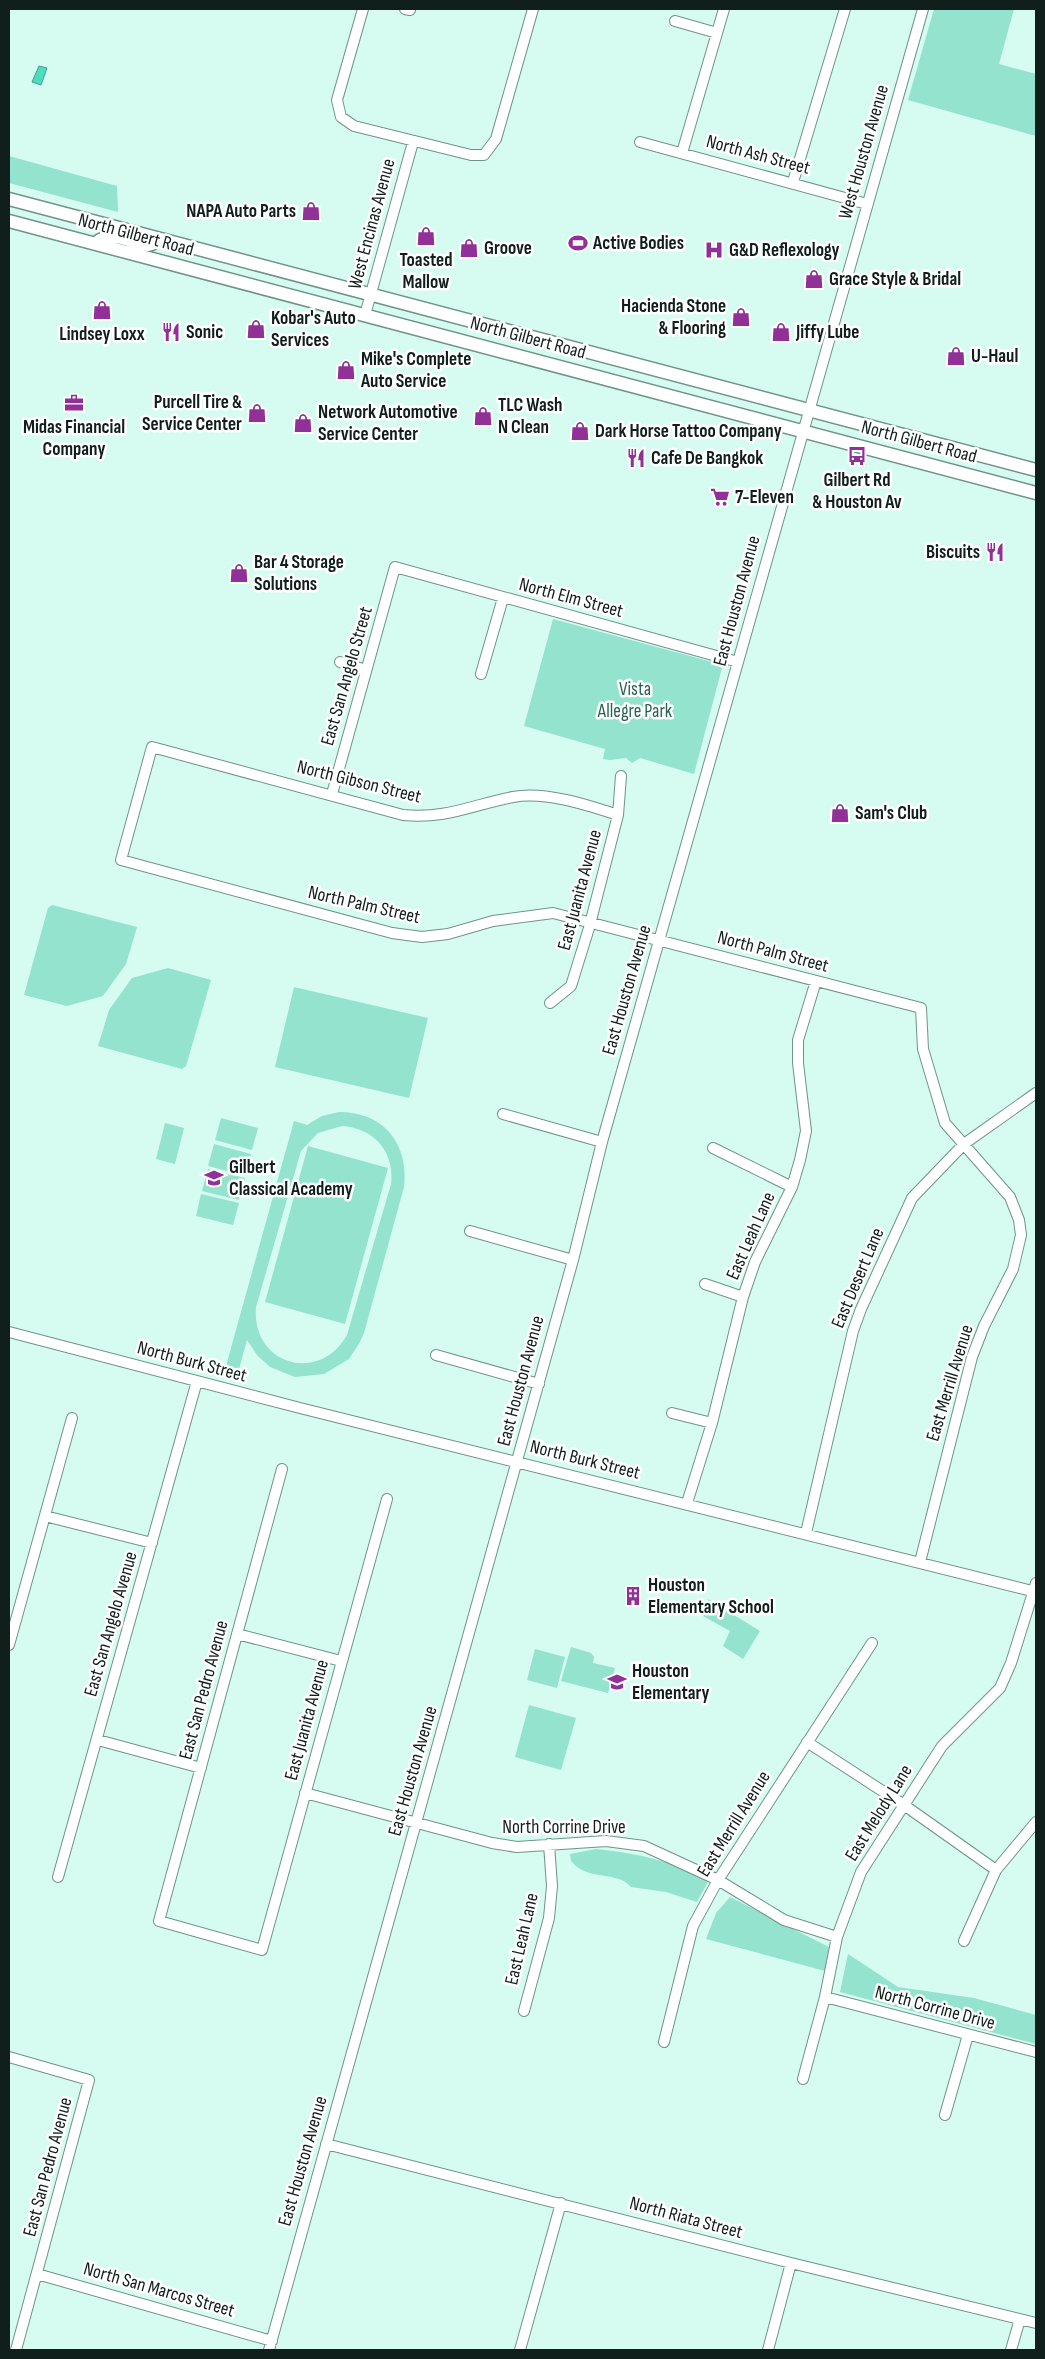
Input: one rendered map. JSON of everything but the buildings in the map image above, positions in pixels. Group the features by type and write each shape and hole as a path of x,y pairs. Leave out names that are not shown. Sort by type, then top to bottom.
{"main road":[{"name":"North Gilbert Road","path":"9,199 486,325 1036,493"},
{"name":"North Gilbert Road","path":"9,220 481,345 805,421 1036,470"},
{"path":"96,243 103,236 148,245 152,244 157,238"},
{"path":"481,345 486,325"}],"street":[{"path":"363,9 337,100 341,117 354,126 472,155 484,155 496,139 533,9"},
{"path":"682,154 724,9"},
{"path":"793,182 845,9"},
{"name":"West Houston Avenue","path":"805,421 922,9"},
{"path":"674,21 717,33"},
{"name":"West Encinas Avenue","path":"365,315 413,142"},
{"name":"North Ash Street","path":"640,142 793,182 867,204"},
{"name":"East Houston Avenue","path":"270,2345 539,1384 573,1260 602,1142 805,421"},
{"name":"North Elm Street","path":"395,567 738,662"},
{"name":"East San Angelo Street","path":"332,794 395,567"},
{"path":"482,674 503,598"},
{"path":"340,662 366,670"},
{"name":"North Gibson Street","path":"121,860 152,747 332,794 403,815 428,817 449,814 514,797 549,798 583,804 618,815"},
{"name":"East Juanita Avenue","path":"550,1003 571,986 591,922 618,815 621,776"},
{"name":"North Palm Street","path":"121,860 399,934 422,936 448,934 492,920 553,913 921,1008"},
{"name":"East Leah Lane","path":"687,1503 712,1423 743,1297 755,1262 792,1187 806,1132 798,1063 798,1040 816,981"},
{"name":"East Merrill Avenue","path":"920,1562 972,1357 984,1326 1014,1270 1020,1250 1021,1235 1019,1220 1010,1197 945,1123 923,1049 921,1008"},
{"name":"East Desert Lane","path":"806,1533 853,1331 861,1309 912,1198 964,1144 1036,1093"},
{"path":"503,1114 602,1142"},
{"path":"713,1148 792,1187"},
{"path":"470,1231 573,1260"},
{"path":"705,1284 743,1297"},
{"name":"North Burk Street","path":"9,1332 517,1462 1036,1589"},
{"path":"436,1355 539,1384"},
{"name":"East San Angelo Avenue","path":"58,1877 98,1740 197,1381"},
{"path":"672,1414 712,1423"},
{"path":"9,1645 72,1418"},
{"name":"East San Pedro Avenue","path":"262,1950 158,1921 282,1468"},
{"name":"East Juanita Avenue","path":"262,1950 387,1499"},
{"path":"45,1516 152,1543"},
{"name":"East Melody Lane","path":"803,2079 826,1997 837,1938 861,1872 942,1746 1000,1688 1036,1589"},
{"path":"237,1634 341,1661"},
{"name":"East Merrill Avenue","path":"664,2042 694,1926 718,1880 872,1643"},
{"path":"98,1740 201,1768"},
{"path":"807,1742 904,1805 996,1870"},
{"name":"North Corrine Drive","path":"306,1793 432,1829 517,1847 606,1841 644,1846 718,1880 784,1920 837,1938"},
{"path":"964,1942 996,1870 1036,1822"},
{"name":"East Leah Lane","path":"524,2011 549,1918 552,1886 549,1844"},
{"name":"North Corrine Drive","path":"826,1997 1036,2052"},
{"path":"945,2115 968,2035"},
{"name":"East San Pedro Avenue","path":"9,2057 89,2080 16,2350"},
{"name":"North Riata Street","path":"326,2144 1036,2324"},
{"path":"520,2350 561,2203"},
{"path":"768,2350 791,2263"},
{"name":"North San Marcos Street","path":"37,2274 270,2345"},
{"path":"1011,2350 1020,2320"}],"green space":[{"path":"934,9 1014,9 999,64 1036,74 1036,136 908,100"},
{"path":"9,156 117,186 118,212 9,183"},
{"name":"Vista Allegre Park","path":"553,619 716,663 722,668 694,774 640,758 632,763 626,758 603,759 605,749 524,726"},
{"path":"52,905 137,927 126,964 103,996 67,1006 24,995 48,908"},
{"path":"168,968 211,980 186,1066 182,1069 98,1046 109,1010 132,978"},
{"path":"294,987 428,1018 409,1098 275,1067"},
{"path":"339,1112 355,1113 381,1124 397,1144 402,1157 404,1187 364,1333 349,1359 324,1374 295,1377 270,1367 257,1355 247,1340 239,1369 226,1366 294,1121 307,1125 322,1116","holes":["342,1126 364,1131 373,1137 386,1152 390,1162 391,1184 347,1335 335,1350 320,1360 305,1363 289,1361 275,1354 264,1342 257,1327 256,1307 301,1151 318,1133"]},
{"path":"221,1118 258,1128 252,1150 215,1140"},
{"path":"165,1123 184,1128 175,1164 156,1159"},
{"path":"214,1144 251,1154 246,1176 208,1166"},
{"path":"308,1146 388,1168 345,1324 265,1302"},
{"path":"208,1169 245,1178 239,1200 202,1191"},
{"path":"201,1194 239,1203 233,1225 196,1216"},
{"path":"708,1599 760,1631 743,1659 723,1646 730,1631 703,1616"},
{"path":"571,1647 591,1653 594,1657 593,1663 615,1668 608,1693 561,1681"},
{"path":"535,1649 565,1657 557,1688 527,1680"},
{"path":"529,1705 576,1718 561,1770 515,1757"},
{"path":"596,1849 654,1859 680,1867 709,1880 697,1902 666,1892 631,1887 618,1879 586,1872 571,1861 570,1854"},
{"path":"730,1897 829,1947 825,1971 706,1939 716,1913"},
{"path":"848,1954 898,1987 974,1998 1036,2015 1036,2044 840,1992"}],"shaded area":[{"path":"39,66 47,68 41,85 32,82"}],"place":[{"name":"NAPA Auto Parts","path":"311,211"},
{"name":"Toasted Mallow","path":"426,236"},
{"name":"Active Bodies","path":"578,243"},
{"name":"Groove","path":"469,248"},
{"name":"G&D Reflexology","path":"714,250"},
{"name":"Grace Style & Bridal","path":"814,279"},
{"name":"Lindsey Loxx","path":"102,310"},
{"name":"Hacienda Stone & Flooring","path":"741,317"},
{"name":"Kobar's Auto Services","path":"256,329"},
{"name":"Sonic","path":"171,332"},
{"name":"Jiffy Lube","path":"781,332"},
{"name":"U-Haul","path":"956,356"},
{"name":"Mike's Complete Auto Service","path":"346,370"},
{"name":"Midas Financial Company","path":"74,403"},
{"name":"Purcell Tire & Service Center","path":"257,413"},
{"name":"TLC Wash N Clean","path":"483,416"},
{"name":"Network Automotive Service Center","path":"303,423"},
{"name":"Dark Horse Tattoo Company","path":"580,431"},
{"name":"Gilbert Rd & Houston Av","path":"857,456"},
{"name":"Cafe De Bangkok","path":"636,458"},
{"name":"7-Eleven","path":"720,497"},
{"name":"Biscuits","path":"995,552"},
{"name":"Bar 4 Storage Solutions","path":"239,573"},
{"name":"Sam's Club","path":"840,813"},
{"name":"Gilbert Classical Academy","path":"214,1178"},
{"name":"Houston Elementary School","path":"633,1596"},
{"name":"Houston Elementary","path":"617,1682"}]}
